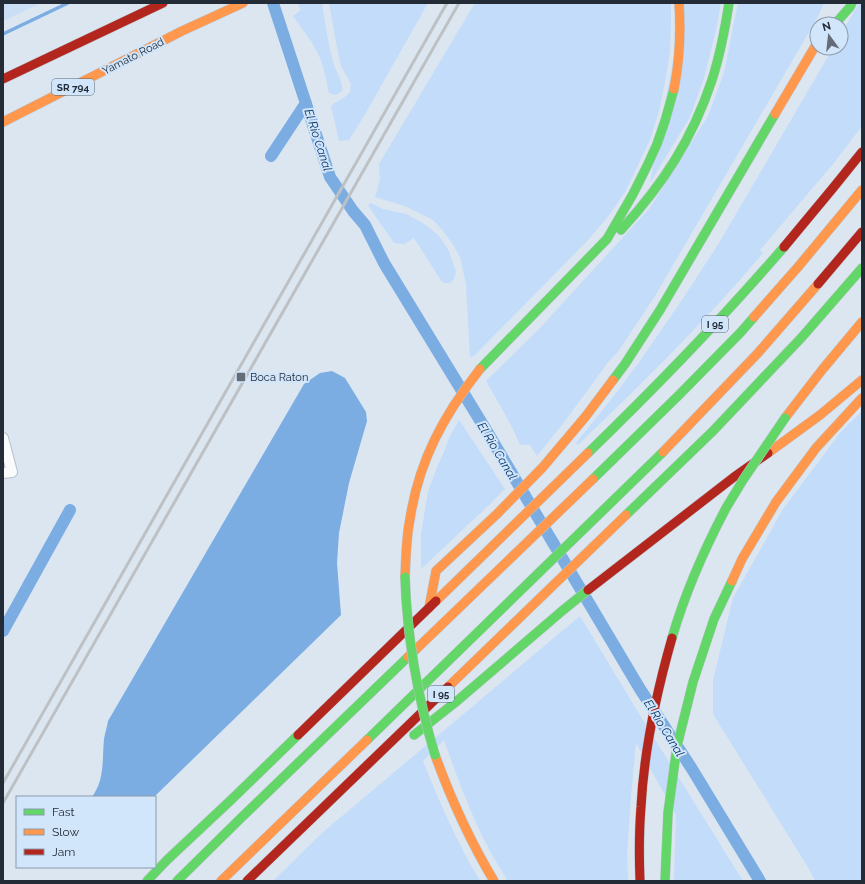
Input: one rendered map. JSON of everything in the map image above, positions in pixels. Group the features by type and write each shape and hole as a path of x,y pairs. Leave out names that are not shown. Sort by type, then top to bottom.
{"main road":[{"path":"3,79 163,3"},
{"name":"Yamato Road","path":"3,122 148,48 242,3"},
{"path":"494,881 465,829 435,755 424,718 414,670 406,614 405,576 407,533 414,495 433,442 459,397 481,368 606,239 636,189 657,144 667,116 674,86 681,30 679,3"},
{"path":"606,239 616,235 643,206 662,181 685,143 703,106 715,71 724,34 729,3"},
{"path":"842,16 852,3"},
{"path":"831,16 833,12"},
{"path":"429,608 436,571 543,467 573,432 612,382 653,322 810,56"},
{"name":"I 95","path":"147,881 663,379 764,271 835,187 862,152"},
{"path":"177,881 649,425 741,332 862,190"},
{"path":"221,881 648,468 723,390 792,314 862,232"},
{"name":"I 95","path":"247,881 682,461 738,405 802,337 862,268"},
{"path":"640,881 640,814 651,723 664,664 688,592 707,547 726,508 743,480 785,418 861,323"},
{"path":"337,794 457,701 562,611 608,574 700,503 820,415 862,380"},
{"path":"665,881 666,822 674,760 687,700 712,623 733,576 774,504 821,442 862,398"}],"street":[{"path":"3,438 7,473"}],"shaded area":[{"path":"3,3 41,3 3,21"},
{"path":"297,3 322,3 331,55 342,87 342,91 337,94 333,95 329,93 319,57 312,43 293,16 301,10"},
{"path":"329,3 428,3 349,140 339,141 331,106 350,92 351,84 341,66"},
{"path":"475,3 671,3 671,21 670,51 659,111 650,140 625,192 610,214 589,239 474,356 470,357 466,284 460,257 452,243 433,220 405,206 375,197 380,180 379,164"},
{"path":"684,3 721,3 704,78 690,117 650,183"},
{"path":"738,3 824,3 818,16 809,16 809,32 655,296 617,353 609,361 537,456 530,445 520,445 486,381 539,329 649,209 708,116 724,73"},
{"path":"859,3 862,3 862,126 833,164 760,250 763,253 719,303 578,445 576,443 640,361 719,243 828,56 849,56 849,20"},
{"path":"371,203 383,209 406,214 423,223 438,235 448,249 456,272 454,279 450,283 442,282 414,238 404,244 394,243 369,207 368,205"},
{"path":"862,411 862,881 815,881 713,714 713,680 733,598 783,509 840,433"},
{"path":"459,420 505,489 421,569 421,534 428,492 449,438"},
{"path":"580,616 743,881 674,881 676,815 636,743 627,854 628,881 508,881 479,830 444,740 423,761 449,822 480,881 273,881 322,833"}],"water":[{"path":"332,371 345,378 366,412 367,421 349,483 339,533 337,563 341,615 155,796 93,796 101,776 104,739 108,721 304,384 320,373"}],"waterway":[{"path":"3,34 68,3"},
{"name":"El Rio Canal","path":"273,3 330,177 353,211 365,225 384,263 486,430 640,689 692,769 760,881"},
{"path":"271,156 306,103"},
{"path":"3,631 70,510"}],"railway":[{"path":"3,783 447,3"},
{"path":"3,803 459,3"}],"traffic: fast":[{"path":"621,230 663,178 675,160 695,122 715,71 729,3"},
{"path":"842,16 852,3"},
{"path":"480,369 607,239 633,194 657,144 674,89"},
{"path":"613,380 660,310 775,114"},
{"path":"588,453 688,352 784,247"},
{"path":"626,515 713,431 802,337 862,268"},
{"path":"593,479 679,395 754,317"},
{"path":"726,508 785,418"},
{"path":"367,740 663,452"},
{"path":"672,638 696,572 726,508"},
{"path":"405,577 408,623 414,667 423,711 435,755"},
{"path":"665,881 668,813 677,746 693,682 714,619 732,581"},
{"path":"414,735 457,701 588,590"},
{"path":"177,881 408,657"},
{"path":"147,881 298,735"}],"traffic: slow":[{"path":"3,122 182,31 243,3"},
{"path":"674,89 680,46 679,3"},
{"path":"775,114 809,56"},
{"path":"754,317 862,190"},
{"path":"663,452 758,353 818,284"},
{"path":"785,418 862,322"},
{"path":"405,577 406,548 409,526 414,498 420,477 444,421 480,369"},
{"path":"429,608 436,571 497,514 543,467 586,416 613,380"},
{"path":"768,453 820,415 862,380"},
{"path":"732,581 742,559 776,502 816,448 862,398"},
{"path":"436,601 588,453"},
{"path":"408,657 593,479"},
{"path":"448,687 626,515"},
{"path":"221,881 367,740"},
{"path":"435,755 462,820 494,881"}],"traffic: jam":[{"path":"3,79 163,3"},
{"path":"784,247 862,152"},
{"path":"818,284 862,232"},
{"path":"588,590 734,477 768,453"},
{"path":"298,735 436,601"},
{"path":"640,881 640,826 645,764 656,701 672,638"},
{"path":"247,881 448,687"}],"place":[{"name":"Boca Raton","path":"241,377"}]}
